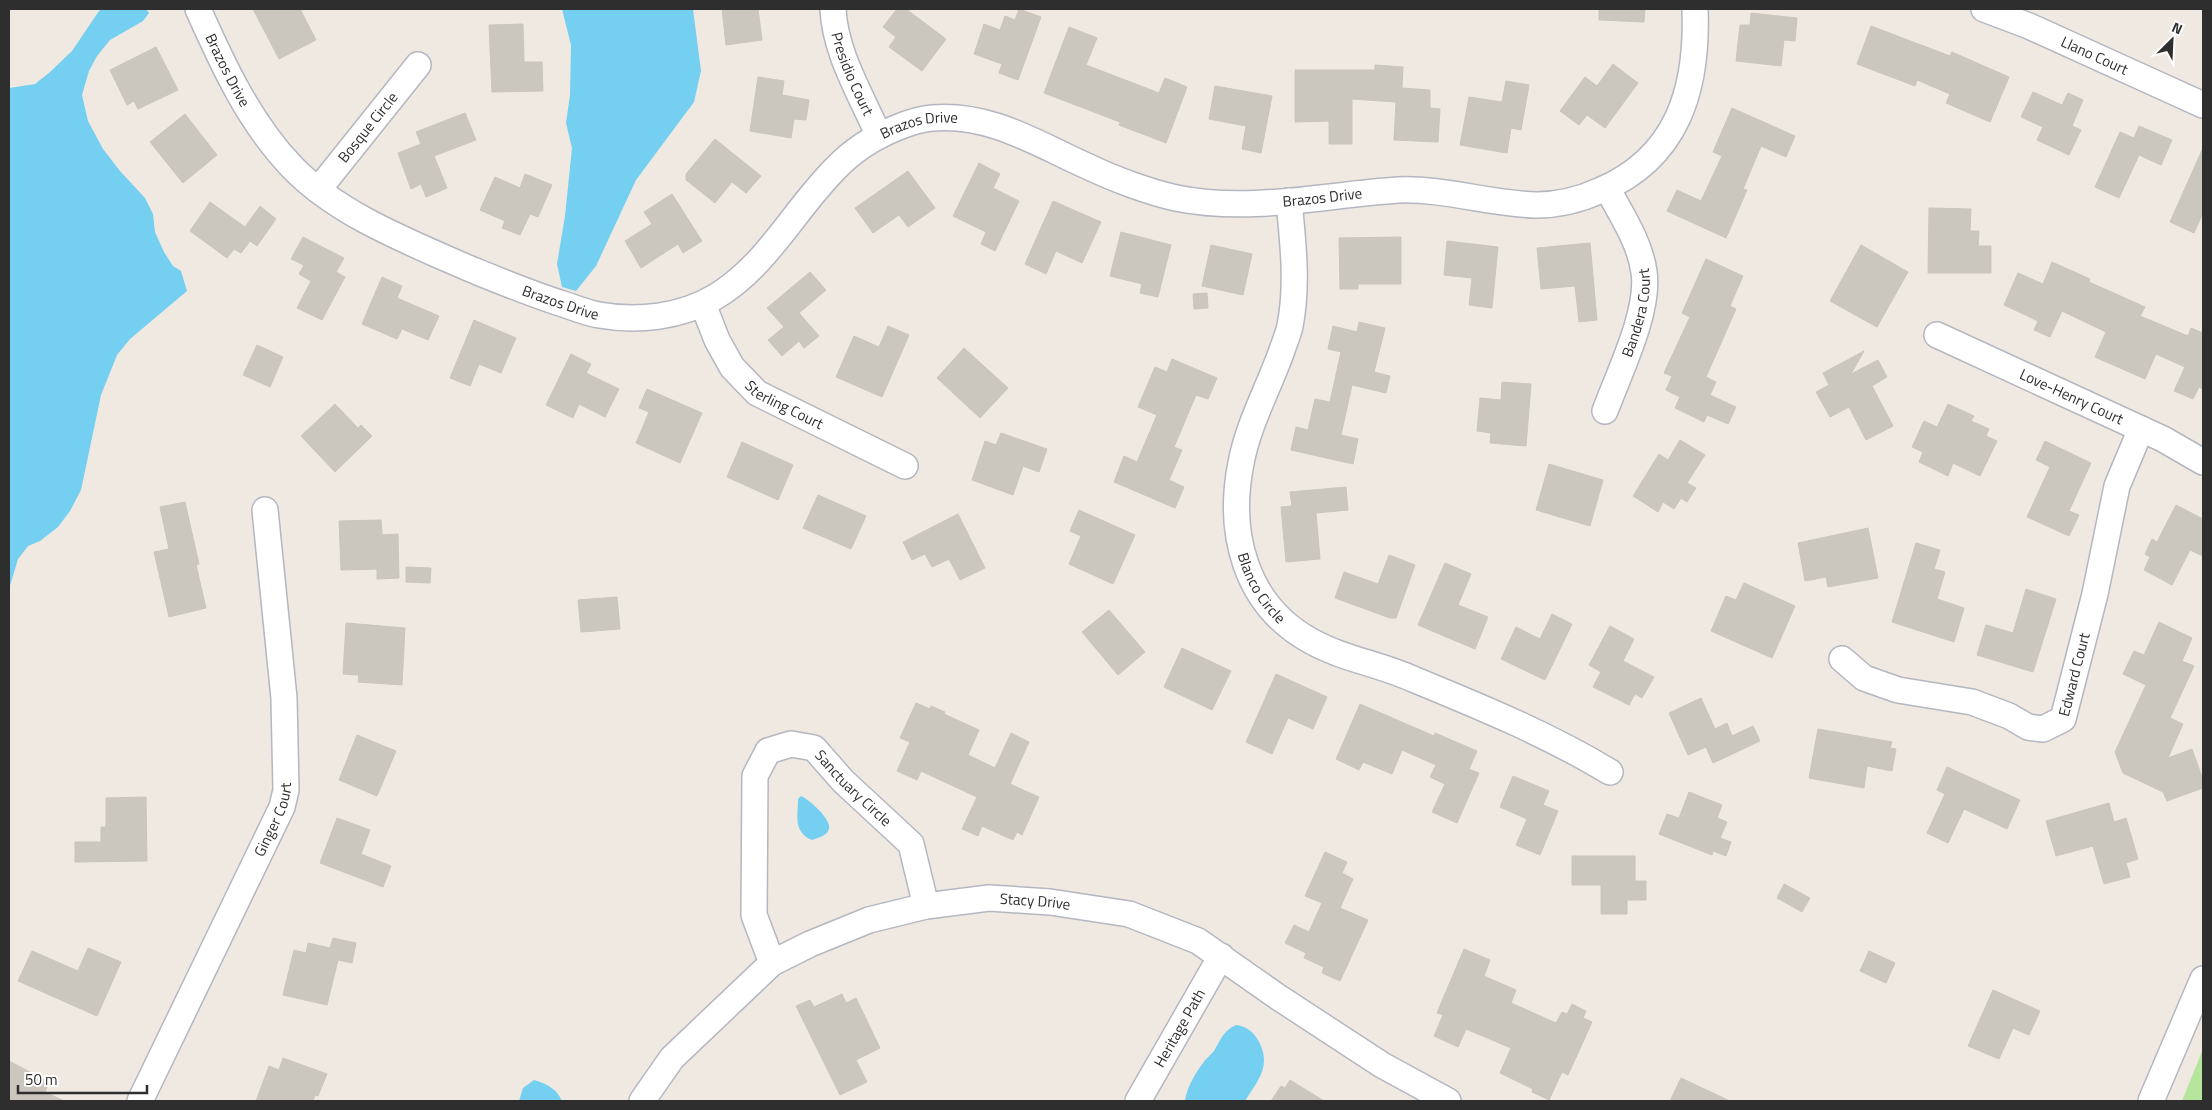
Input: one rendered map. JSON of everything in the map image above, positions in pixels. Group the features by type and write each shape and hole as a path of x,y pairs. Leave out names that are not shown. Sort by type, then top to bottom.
{"street":[{"name":"Brazos Drive","path":"198,9 222,62 249,110 271,143 294,169 318,190 404,240 523,292 597,315 642,319 674,313 703,304 721,294 755,266 836,167 879,136 911,122 930,118 959,118 988,123 1011,130 1092,169 1175,197 1241,204 1289,202 1403,190 1535,205 1580,199 1607,188 1630,175 1651,158 1665,142 1674,127 1688,90 1694,66 1695,9"},
{"name":"Presidio Court","path":"834,9 834,25 840,46 879,136"},
{"name":"Llano Court","path":"1984,9 2029,26 2203,105"},
{"name":"Bosque Circle","path":"318,190 418,65"},
{"name":"Bandera Court","path":"1605,410 1639,318 1644,292 1644,272 1640,254 1607,188"},
{"name":"Blanco Circle","path":"1289,202 1295,272 1290,327 1249,434 1241,464 1236,514 1238,541 1246,567 1255,587 1267,605 1310,640 1343,655 1406,675 1525,726 1564,745 1610,772"},
{"name":"Sterling Court","path":"703,304 732,367 757,392 905,466"},
{"name":"Love-Henry Court","path":"1937,335 2141,429 2203,462"},
{"name":"Edward Court","path":"1842,659 1864,678 1898,690 1972,702 2009,716 2028,727 2043,729 2063,719 2095,594 2117,486 2141,429"},
{"name":"Ginger Court","path":"140,1101 282,807 286,790 284,698 265,510"},
{"name":"Sanctuary Circle","path":"772,963 754,915 755,776 768,751 791,744 814,748 843,782 910,844 926,906"},
{"name":"Stacy Drive","path":"642,1101 672,1058 772,963 810,944 869,920 926,906 989,898 1050,902 1129,914 1198,941 1382,1065 1448,1101"},
{"name":"Heritage Path","path":"1138,1101 1220,956"},
{"path":"2150,1101 2203,979"}],"green space":[{"path":"2203,1049 2203,1101 2182,1101"}],"water":[{"path":"103,9 146,9 149,13 143,21 110,40 97,56 89,71 82,95 88,121 103,149 145,198 153,214 155,232 164,252 173,266 181,271 187,291 130,339 117,355 101,395 81,490 70,511 58,527 40,541 28,546 18,559 9,589 9,88 35,84 50,72 72,51 99,11"},
{"path":"562,9 693,9 701,71 694,102 636,180 596,266 576,291 562,287 557,264 565,216 572,148 566,123 570,95 571,45"},
{"path":"801,796 819,810 829,825 826,833 812,840 806,837 799,828 797,817 798,799"},
{"path":"1236,1025 1243,1026 1254,1034 1264,1057 1264,1064 1259,1079 1245,1101 1185,1101 1189,1086 1200,1067 1214,1051 1225,1033"},
{"path":"534,1080 551,1087 562,1101 519,1101 523,1088"}],"building":[{"path":"253,9 300,9 316,40 279,59"},
{"path":"722,9 758,9 762,40 726,45"},
{"path":"897,9 906,9 946,39 922,71 889,47 896,37 883,27"},
{"path":"1019,9 1041,17 1018,80 999,73 1002,64 974,54 984,24 1000,30 1005,16 1015,20"},
{"path":"1599,9 1645,9 1644,22 1599,20"},
{"path":"1751,13 1797,18 1795,41 1784,40 1781,66 1736,61 1740,25 1750,25"},
{"path":"523,24 524,62 542,62 543,91 492,92 489,25"},
{"path":"1871,26 1950,56 1952,52 2009,77 1990,122 1946,103 1950,94 1917,80 1915,86 1857,64"},
{"path":"1069,27 1097,38 1086,65 1159,93 1165,78 1187,87 1166,143 1119,125 1120,122 1044,93"},
{"path":"156,47 178,90 138,109 134,101 127,105 110,70"},
{"path":"1613,64 1638,83 1605,128 1587,115 1579,125 1560,111 1585,77 1597,86"},
{"path":"1375,65 1403,67 1402,88 1430,90 1430,108 1440,109 1438,142 1394,140 1396,102 1352,99 1352,144 1329,144 1329,121 1295,122 1295,70 1375,70"},
{"path":"758,77 784,81 782,95 809,100 806,120 794,119 791,138 750,131"},
{"path":"1506,81 1529,85 1521,130 1511,128 1507,153 1460,145 1469,97 1502,102"},
{"path":"1215,86 1272,96 1261,153 1242,149 1246,126 1209,119"},
{"path":"2033,92 2062,105 2068,93 2083,100 2072,126 2081,130 2069,155 2037,140 2043,127 2021,117"},
{"path":"1732,108 1795,136 1786,157 1761,146 1743,189 1747,190 1726,238 1667,211 1677,190 1701,201 1722,156 1713,152"},
{"path":"465,113 476,140 434,156 447,188 426,197 421,184 411,189 398,153 421,144 416,132"},
{"path":"185,114 217,155 183,183 150,142"},
{"path":"2139,126 2172,140 2161,165 2139,155 2119,198 2095,187 2120,132 2134,138"},
{"path":"715,139 761,176 746,193 732,182 715,203 686,180 686,174"},
{"path":"2203,148 2203,213 2194,233 2170,222"},
{"path":"979,163 1000,174 993,188 1019,201 995,251 981,244 986,232 953,216"},
{"path":"908,171 935,208 908,227 899,215 873,233 855,208"},
{"path":"525,174 552,185 538,217 530,214 520,235 502,228 505,221 480,210 495,177 520,188"},
{"path":"672,194 702,241 683,253 678,244 641,268 625,241 652,224 644,212"},
{"path":"1053,201 1101,222 1082,263 1056,251 1046,274 1025,264"},
{"path":"210,202 245,227 260,206 276,219 257,246 250,241 241,253 234,249 227,258 190,231"},
{"path":"1929,208 1971,209 1970,231 1979,231 1978,246 1991,246 1991,273 1928,273"},
{"path":"1121,232 1171,245 1158,297 1140,293 1142,284 1110,276"},
{"path":"303,237 344,258 336,272 345,277 322,320 297,308 311,281 299,274 304,265 291,259"},
{"path":"1401,237 1401,284 1358,284 1358,289 1340,289 1339,238"},
{"path":"1447,241 1498,247 1492,308 1469,305 1472,278 1444,275"},
{"path":"1590,243 1597,320 1579,322 1575,286 1541,289 1537,248"},
{"path":"1211,245 1252,254 1243,295 1202,286"},
{"path":"1861,245 1908,272 1877,327 1830,301"},
{"path":"1706,259 1743,276 1730,306 1736,309 1706,377 1716,382 1710,395 1736,407 1728,424 1707,415 1704,422 1675,408 1680,397 1666,390 1672,376 1664,373 1690,317 1682,313"},
{"path":"2052,262 2090,279 2089,282 2145,307 2140,316 2188,336 2191,328 2203,333 2203,389 2199,387 2193,399 2174,391 2185,367 2156,354 2145,379 2095,357 2106,332 2062,311 2050,337 2034,330 2038,321 2004,305 2018,273 2043,284"},
{"path":"810,272 826,290 799,313 819,336 804,348 799,341 782,356 768,340 784,327 767,308"},
{"path":"382,277 402,286 397,298 439,316 428,340 402,329 397,339 362,324"},
{"path":"1207,293 1208,308 1194,309 1193,294"},
{"path":"474,320 516,338 501,373 479,364 470,386 450,378"},
{"path":"1359,322 1385,328 1374,372 1390,376 1386,393 1352,385 1341,435 1358,439 1353,464 1291,450 1296,427 1308,430 1315,399 1330,402 1341,352 1328,349 1333,326 1357,332"},
{"path":"888,326 909,335 882,397 836,377 854,336 879,347"},
{"path":"257,345 283,357 270,387 243,375"},
{"path":"964,348 1008,388 980,418 937,378"},
{"path":"1864,351 1851,374 1878,360 1887,377 1872,386 1893,426 1866,440 1849,407 1830,417 1816,392 1829,385 1823,373"},
{"path":"571,354 591,364 586,373 619,389 605,417 579,404 573,418 546,405"},
{"path":"1172,359 1217,378 1208,399 1196,395 1174,447 1182,450 1169,480 1184,487 1175,508 1114,482 1124,456 1137,462 1157,415 1138,407 1155,367 1167,372"},
{"path":"1502,382 1531,384 1526,446 1490,443 1491,433 1477,431 1480,398 1501,400"},
{"path":"647,389 702,413 680,463 636,443 649,412 639,408"},
{"path":"335,404 358,428 361,425 372,436 335,472 301,436"},
{"path":"1948,404 1974,416 1971,421 1989,429 1986,436 1997,441 1980,476 1953,463 1948,476 1919,462 1923,452 1912,447 1924,421 1937,427"},
{"path":"1001,433 1047,449 1039,472 1023,466 1013,495 972,480 985,441 996,445"},
{"path":"1680,440 1705,455 1687,483 1696,488 1687,502 1681,498 1674,509 1663,502 1658,512 1633,496 1659,454 1668,460"},
{"path":"2045,441 2091,463 2069,511 2079,515 2069,536 2027,517 2050,467 2036,460"},
{"path":"742,442 793,465 778,500 727,477"},
{"path":"1549,464 1603,480 1590,526 1536,510"},
{"path":"1346,487 1348,510 1316,513 1320,559 1286,562 1281,507 1292,506 1290,492"},
{"path":"818,495 866,516 851,549 803,528"},
{"path":"185,502 199,564 196,565 206,608 169,617 154,552 169,549 160,507"},
{"path":"2176,505 2203,519 2203,556 2190,550 2172,585 2144,570 2150,557 2145,554 2152,539 2157,542"},
{"path":"1079,510 1135,535 1113,584 1069,564 1081,536 1070,531"},
{"path":"958,514 985,568 960,580 949,559 932,567 925,554 912,560 903,542"},
{"path":"381,520 382,535 398,534 399,578 377,579 377,569 341,570 339,521"},
{"path":"1868,528 1878,578 1828,587 1826,577 1805,581 1798,543"},
{"path":"1916,543 1940,550 1934,569 1945,572 1937,599 1964,608 1954,642 1892,622"},
{"path":"1389,555 1415,565 1396,618 1390,618 1335,598 1344,572 1378,584"},
{"path":"1445,563 1471,574 1458,605 1488,617 1475,649 1418,625"},
{"path":"406,567 431,568 430,583 406,582"},
{"path":"1744,583 1795,606 1772,658 1711,631 1726,596 1736,600"},
{"path":"2026,589 2056,599 2033,672 1977,655 1986,625 2013,633"},
{"path":"617,597 620,629 581,632 578,600"},
{"path":"1109,610 1145,652 1118,675 1082,632"},
{"path":"1552,614 1572,624 1545,680 1501,659 1516,627 1540,639"},
{"path":"2159,622 2192,638 2182,661 2194,666 2170,718 2183,724 2168,758 2192,749 2203,780 2203,788 2167,801 2163,792 2123,773 2115,752 2146,685 2123,674 2134,651 2144,655"},
{"path":"346,623 405,628 402,685 358,682 359,675 343,674"},
{"path":"1610,626 1634,639 1623,661 1654,677 1642,698 1635,694 1629,705 1593,687 1601,672 1589,665"},
{"path":"1182,648 1231,671 1212,710 1164,687"},
{"path":"1276,674 1327,697 1313,729 1288,718 1272,754 1246,742"},
{"path":"1701,698 1715,729 1727,723 1732,736 1753,726 1760,741 1713,763 1706,747 1688,755 1669,713"},
{"path":"916,703 930,709 931,706 945,712 944,714 979,730 968,755 995,768 1011,733 1029,742 1010,784 1039,797 1022,835 1017,832 1013,840 982,826 978,836 962,829 977,797 921,771 917,780 897,771 910,742 900,738"},
{"path":"1360,704 1434,736 1435,733 1477,751 1469,769 1479,773 1457,823 1432,812 1445,784 1430,777 1436,765 1402,750 1392,774 1363,762 1359,770 1336,759"},
{"path":"1818,729 1892,742 1890,748 1896,749 1892,771 1867,766 1864,788 1809,778"},
{"path":"357,735 396,751 377,796 339,780"},
{"path":"1947,767 2020,800 2007,829 1964,809 1948,843 1927,833 1945,794 1937,790"},
{"path":"1513,776 1549,791 1543,805 1558,811 1540,855 1516,845 1527,819 1500,807"},
{"path":"1689,792 1722,805 1717,818 1727,822 1720,838 1731,842 1726,856 1713,851 1712,855 1659,834 1667,814 1679,818"},
{"path":"146,797 147,861 75,862 75,842 101,842 101,827 106,827 106,798"},
{"path":"2109,803 2114,822 2126,818 2138,859 2126,863 2130,877 2104,884 2093,846 2056,856 2046,821"},
{"path":"337,818 370,830 361,854 391,866 383,887 320,863"},
{"path":"1325,852 1347,862 1342,873 1353,879 1340,908 1368,920 1340,981 1322,973 1324,967 1304,958 1306,953 1285,943 1294,925 1309,932 1322,903 1305,896"},
{"path":"1572,856 1635,856 1635,881 1646,881 1646,900 1627,900 1627,914 1601,914 1601,885 1572,885"},
{"path":"1784,884 1810,898 1802,912 1777,898"},
{"path":"333,938 356,943 352,963 338,960 327,1005 283,995 294,950 306,953 308,943 330,948"},
{"path":"88,948 121,962 97,1016 18,981 32,951 78,971"},
{"path":"1464,949 1490,960 1484,976 1516,990 1511,1003 1556,1023 1562,1012 1567,1014 1572,1004 1586,1011 1583,1018 1592,1022 1568,1075 1562,1072 1549,1100 1532,1092 1533,1089 1500,1073 1511,1048 1466,1029 1458,1047 1434,1036 1443,1015 1437,1013"},
{"path":"1869,951 1895,963 1886,983 1860,971"},
{"path":"1993,990 2040,1011 2029,1035 2013,1028 1999,1059 1968,1046"},
{"path":"842,994 846,1003 856,998 880,1048 856,1060 867,1082 840,1095 796,1006 810,1000 814,1007"},
{"path":"283,1058 327,1074 318,1096 315,1095 313,1101 256,1101 269,1066 279,1070"},
{"path":"9,1061 49,1082 45,1092 64,1101 9,1101"},
{"path":"1681,1078 1730,1101 1670,1101"},
{"path":"1290,1080 1324,1101 1271,1101 1281,1086 1285,1088"}]}
